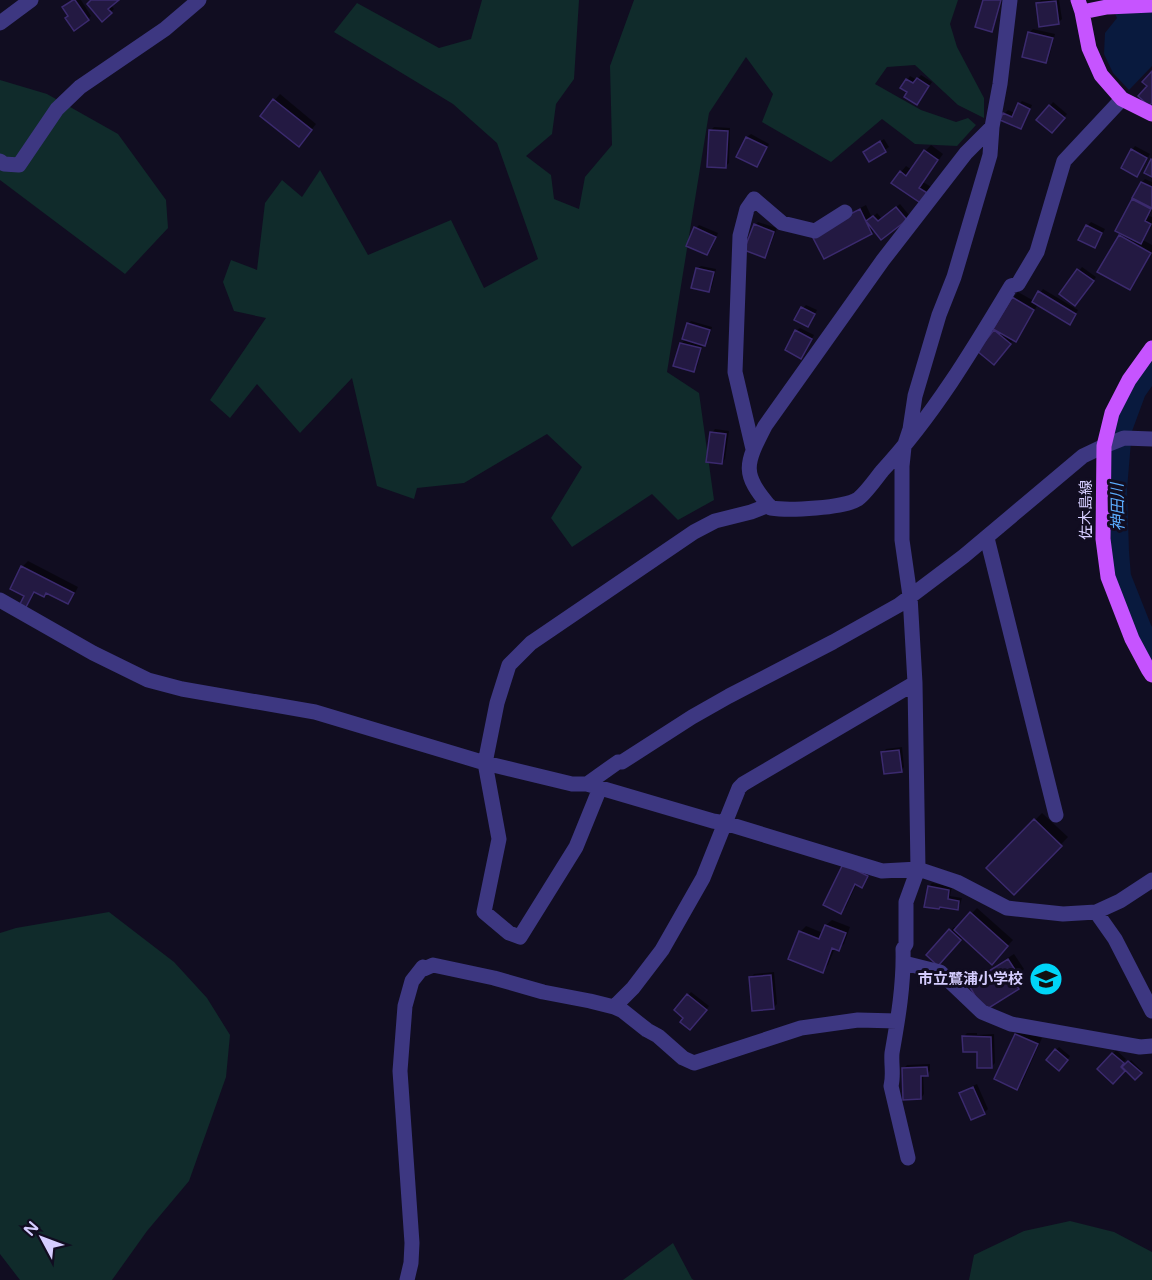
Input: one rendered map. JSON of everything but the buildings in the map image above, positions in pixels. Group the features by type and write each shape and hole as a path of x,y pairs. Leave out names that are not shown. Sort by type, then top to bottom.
{"main road":[{"path":"1152,5 1080,6 1089,48 1101,75 1122,99 1152,114"},
{"name":"佐木島線","path":"1152,348 1129,380 1112,413 1104,446 1103,539 1108,578 1132,639 1152,675"}],"street":[{"path":"0,23 31,0"},
{"path":"0,161 4,164 20,165 57,109 80,87 165,28 199,0"},
{"path":"908,1158 891,1086 892,1056 900,1010 903,949 906,944 906,902 918,869 915,682 910,596 902,540 902,466 915,396 939,315 954,277 990,155 1010,0"},
{"path":"992,127 966,153 884,260 765,426 753,449 748,469 756,490 771,508 783,510 834,506 857,499 904,447 959,371 1011,286 1018,284 1037,252 1064,161 1122,99"},
{"path":"753,449 735,372 740,236 747,209 754,200 782,223 815,231 845,212"},
{"path":"769,505 715,521 694,532 531,643 509,665 497,703 485,764 499,839 484,912 509,933 520,937 576,846 594,786 618,762 622,762 729,696 899,605 987,538 1083,456 1124,438 1152,440"},
{"path":"987,538 1056,815"},
{"path":"0,600 148,680 182,689 315,712 485,764 572,784 594,786 882,871 918,869 957,882 1006,908 1063,914 1096,912 1120,901 1152,880"},
{"path":"615,1007 633,988 662,950 703,878 739,788 915,682"},
{"path":"1096,912 1115,939 1152,1011"},
{"path":"904,963 940,972 982,1012 1011,1024 1140,1047 1152,1046"},
{"path":"407,1280 412,1243 400,1071 405,1006 412,981 423,967 424,969 433,965 615,1007 658,1036 683,1058 694,1063 801,1028 858,1020 897,1021"}],"green space":[{"path":"482,0 579,0 574,79 556,104 552,134 526,156 551,175 554,199 579,209 585,177 612,145 610,66 634,0 958,0 950,24 957,47 984,98 984,118 958,105 915,65 887,67 875,84 921,110 956,122 968,118 976,125 957,146 915,144 882,119 831,162 762,122 773,94 746,57 709,113 667,372 699,393 714,500 678,520 652,494 572,547 551,518 582,467 547,434 464,483 417,488 414,499 377,486 352,378 300,433 257,384 230,418 210,400 266,318 234,311 223,282 231,260 257,270 265,203 282,180 302,197 320,170 368,255 451,220 484,288 538,259 497,143 453,104 334,32 357,3 439,48 471,39"},
{"path":"0,80 47,94 118,134 166,200 168,228 125,274 0,180"},
{"path":"109,912 174,962 207,998 230,1035 226,1077 189,1181 147,1231 112,1280 20,1280 0,1254 0,933 16,928"},
{"path":"1070,1221 1114,1232 1152,1252 1152,1280 969,1280 974,1255 1024,1231"},
{"path":"673,1243 694,1280 623,1280"}],"water":[{"path":"1109,0 1152,5 1152,66 1129,90 1113,73 1104,54 1105,33 1117,18"}],"waterway":[{"name":"神田川","path":"1152,365 1134,391 1120,429 1115,489 1119,577 1140,630 1152,650"}],"place":[{"name":"市立鷺浦小学校","path":"1046,979"}]}
